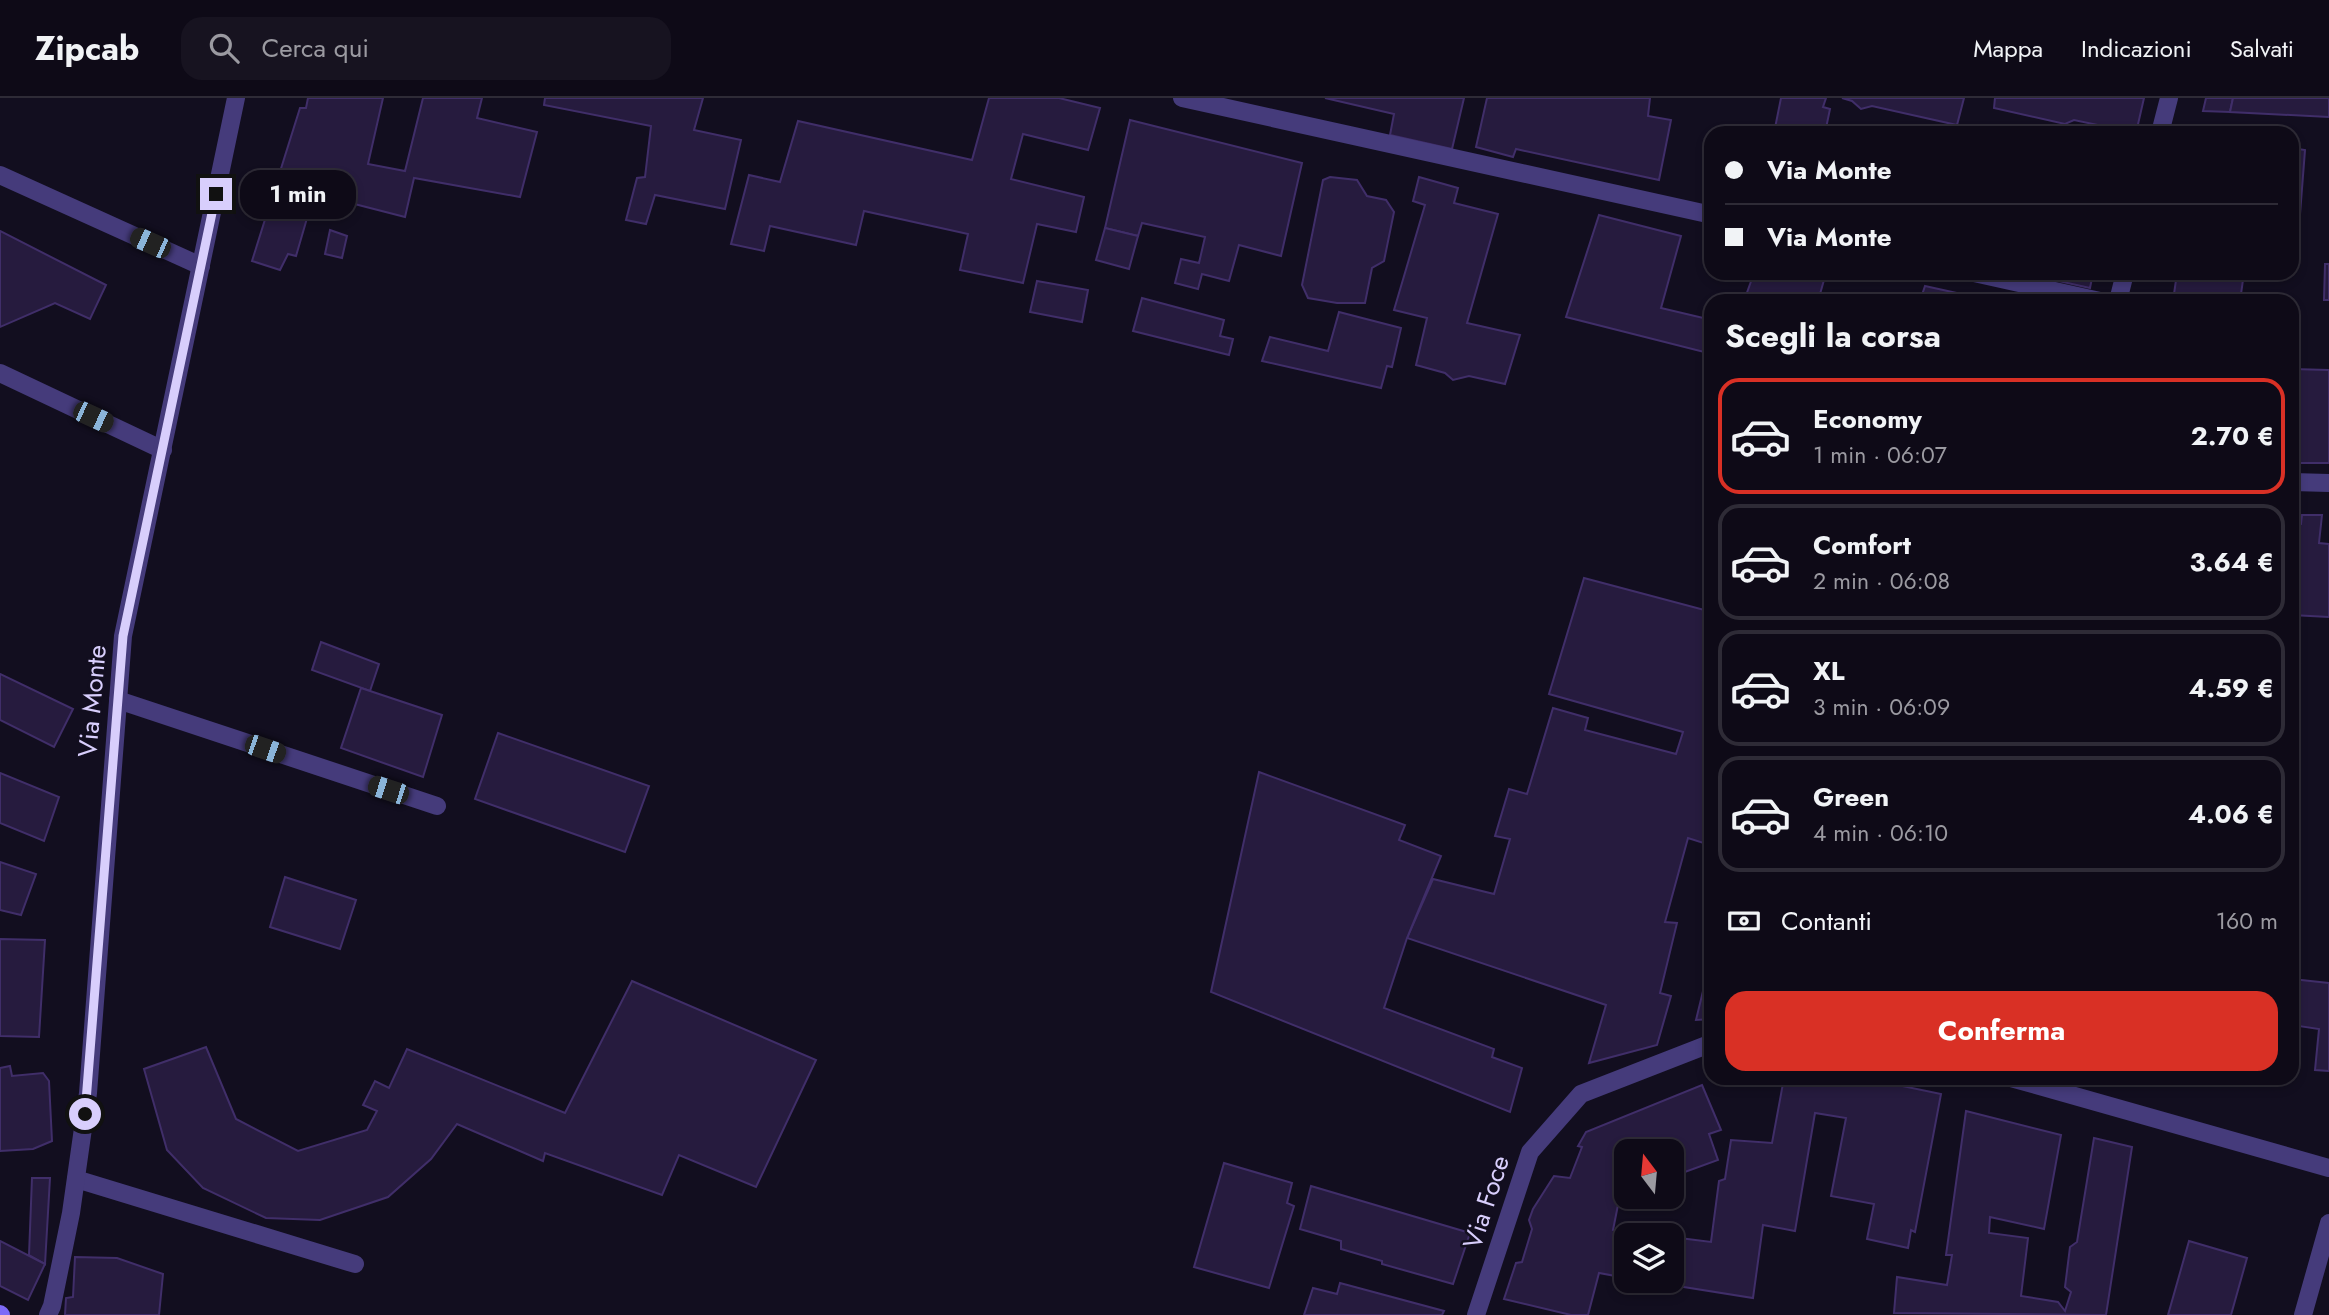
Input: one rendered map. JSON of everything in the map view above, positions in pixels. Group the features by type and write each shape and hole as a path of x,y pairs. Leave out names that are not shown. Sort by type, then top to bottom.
{"street":[{"name":"Via Monte","path":"48,1315 52,1306 76,1179 88,1093 123,636 236,98"},
{"path":"1182,98 1704,213"},
{"path":"2162,126 2169,98"},
{"path":"0,175 201,266"},
{"path":"2006,280 2068,294"},
{"path":"0,373 163,450"},
{"path":"2299,482 2329,483"},
{"path":"118,700 437,806"},
{"name":"Via Foce","path":"1476,1315 1530,1152 1581,1094 1704,1046"},
{"path":"2036,1085 2329,1168"},
{"path":"76,1179 355,1264"},
{"path":"2303,1315 2329,1223"}],"building":[{"path":"308,98 383,98 368,164 405,171 423,98 482,98 477,118 537,132 520,197 414,178 405,217 339,200 336,211 310,208 296,256 288,254 280,270 252,261 300,108 306,108"},
{"path":"545,98 703,98 694,130 741,140 725,209 655,195 646,224 626,220 637,178 645,177 651,126 544,105"},
{"path":"989,98 1059,98 1100,108 1088,150 1023,134 1011,179 1084,197 1076,232 1037,224 1023,283 960,270 968,234 864,211 856,245 770,226 764,251 731,244 749,175 780,182 798,121 972,160"},
{"path":"1325,98 1464,98 1452,149 1390,135 1394,114"},
{"path":"1487,98 1650,98 1648,116 1671,120 1659,180 1516,149 1513,157 1476,147"},
{"path":"1781,98 1826,98 1823,107 1830,109 1826,126 1775,126"},
{"path":"1842,98 1964,98 1957,125 1872,106 1861,109 1852,101"},
{"path":"1995,98 2144,98 2138,126 2103,126 2074,120 2065,124 1994,108"},
{"path":"2206,98 2233,98 2230,112 2203,111"},
{"path":"2233,98 2329,98 2329,117 2230,112"},
{"path":"1130,120 1302,163 1281,256 1239,245 1229,281 1202,274 1198,289 1175,283 1181,259 1199,263 1205,237 1142,223 1138,236 1105,228"},
{"path":"2299,149 2305,150 2299,227"},
{"path":"1330,177 1357,180 1367,196 1386,200 1394,212 1384,261 1372,268 1365,303 1337,303 1308,298 1302,285 1323,180"},
{"path":"1419,177 1458,188 1454,203 1498,214 1467,323 1520,335 1505,384 1469,376 1453,380 1445,373 1416,365 1427,318 1394,310 1425,205 1413,201"},
{"path":"1599,215 1681,236 1661,308 1704,318 1704,352 1566,317"},
{"path":"1105,228 1138,236 1129,269 1096,260"},
{"path":"330,230 347,236 342,258 325,254"},
{"path":"0,231 106,285 90,319 55,303 0,327"},
{"path":"2325,264 2329,264 2329,300 2324,300"},
{"path":"1752,280 1824,280 1820,294 1746,294"},
{"path":"2054,280 2092,280 2090,288"},
{"path":"2176,280 2243,280 2241,294 2174,294"},
{"path":"1037,281 1088,290 1082,322 1030,312"},
{"path":"1925,286 1961,294 1922,294"},
{"path":"1142,298 1224,320 1220,336 1233,339 1229,355 1133,331"},
{"path":"1339,312 1401,328 1392,367 1387,366 1381,388 1262,361 1270,337 1328,351"},
{"path":"2299,369 2329,370 2329,463 2299,463"},
{"path":"2302,515 2322,515 2319,543 2329,544 2329,617 2299,615"},
{"path":"1584,578 1704,610 1704,843 1688,838 1665,922 1677,923 1660,993 1671,996 1657,1045 1589,1063 1606,1005 1407,938 1433,879 1494,894 1510,839 1495,836 1509,789 1527,794 1553,708 1588,718 1585,730 1676,754 1683,732 1549,694"},
{"path":"321,642 379,664 370,691 312,670"},
{"path":"0,674 73,709 54,747 0,720"},
{"path":"361,688 442,715 423,777 341,748"},
{"path":"498,733 649,786 625,852 475,799"},
{"path":"1259,772 1405,825 1399,840 1441,856 1407,938 1384,1008 1494,1049 1492,1057 1522,1068 1510,1112 1211,992"},
{"path":"0,773 59,797 44,841 0,823"},
{"path":"0,862 36,874 21,915 0,910"},
{"path":"285,877 356,900 340,949 270,927"},
{"path":"0,939 45,940 39,1037 0,1036"},
{"path":"2299,980 2329,983 2329,1071 2315,1070 2319,1029 2299,1026"},
{"path":"632,981 816,1060 756,1187 679,1155 662,1195 545,1153 543,1161 457,1124 431,1159 388,1197 320,1220 266,1218 203,1188 167,1150 144,1069 206,1047 236,1119 298,1151 367,1130 377,1111 363,1105 375,1081 389,1088 407,1049 565,1113"},
{"path":"1704,987 1704,1020 1696,1020"},
{"path":"10,1066 12,1076 43,1073 49,1081 52,1141 33,1149 0,1151 0,1068"},
{"path":"1702,1085 1721,1130 1709,1134 1718,1160 1684,1172 1684,1139 1614,1139 1614,1209 1617,1209 1613,1230 1614,1276 1599,1273 1588,1315 1571,1315 1504,1299 1516,1263 1522,1262 1532,1229 1529,1220 1533,1209 1554,1176 1570,1178 1582,1147 1578,1146 1586,1132"},
{"path":"1783,1085 1898,1085 1941,1094 1915,1232 1911,1230 1908,1248 1867,1239 1874,1204 1831,1196 1846,1118 1815,1113 1795,1231 1763,1225 1753,1298 1684,1287 1684,1239 1711,1242 1719,1181 1725,1179 1731,1140 1772,1143"},
{"path":"1966,1111 2061,1135 2044,1229 1990,1217 1989,1233 2028,1238 2021,1296 2058,1302 2065,1311 2071,1292 2065,1287 2070,1247 2077,1242 2094,1138 2132,1147 2106,1315 1894,1313 1897,1277 1947,1285 1952,1255 1946,1255"},
{"path":"1224,1163 1292,1183 1287,1203 1294,1206 1269,1288 1194,1267"},
{"path":"32,1178 50,1178 45,1264 29,1255"},
{"path":"1311,1186 1470,1233 1453,1284 1382,1264 1382,1261 1341,1249 1341,1241 1300,1229"},
{"path":"0,1241 45,1264 28,1300 0,1286"},
{"path":"2189,1241 2247,1258 2231,1315 2168,1315"},
{"path":"75,1257 117,1258 163,1274 159,1315 65,1315 66,1298 73,1297"},
{"path":"1340,1283 1444,1311 1442,1315 1304,1315 1313,1288 1337,1294"}],"route":[{"path":"85,1114 123,636 216,194"}]}
